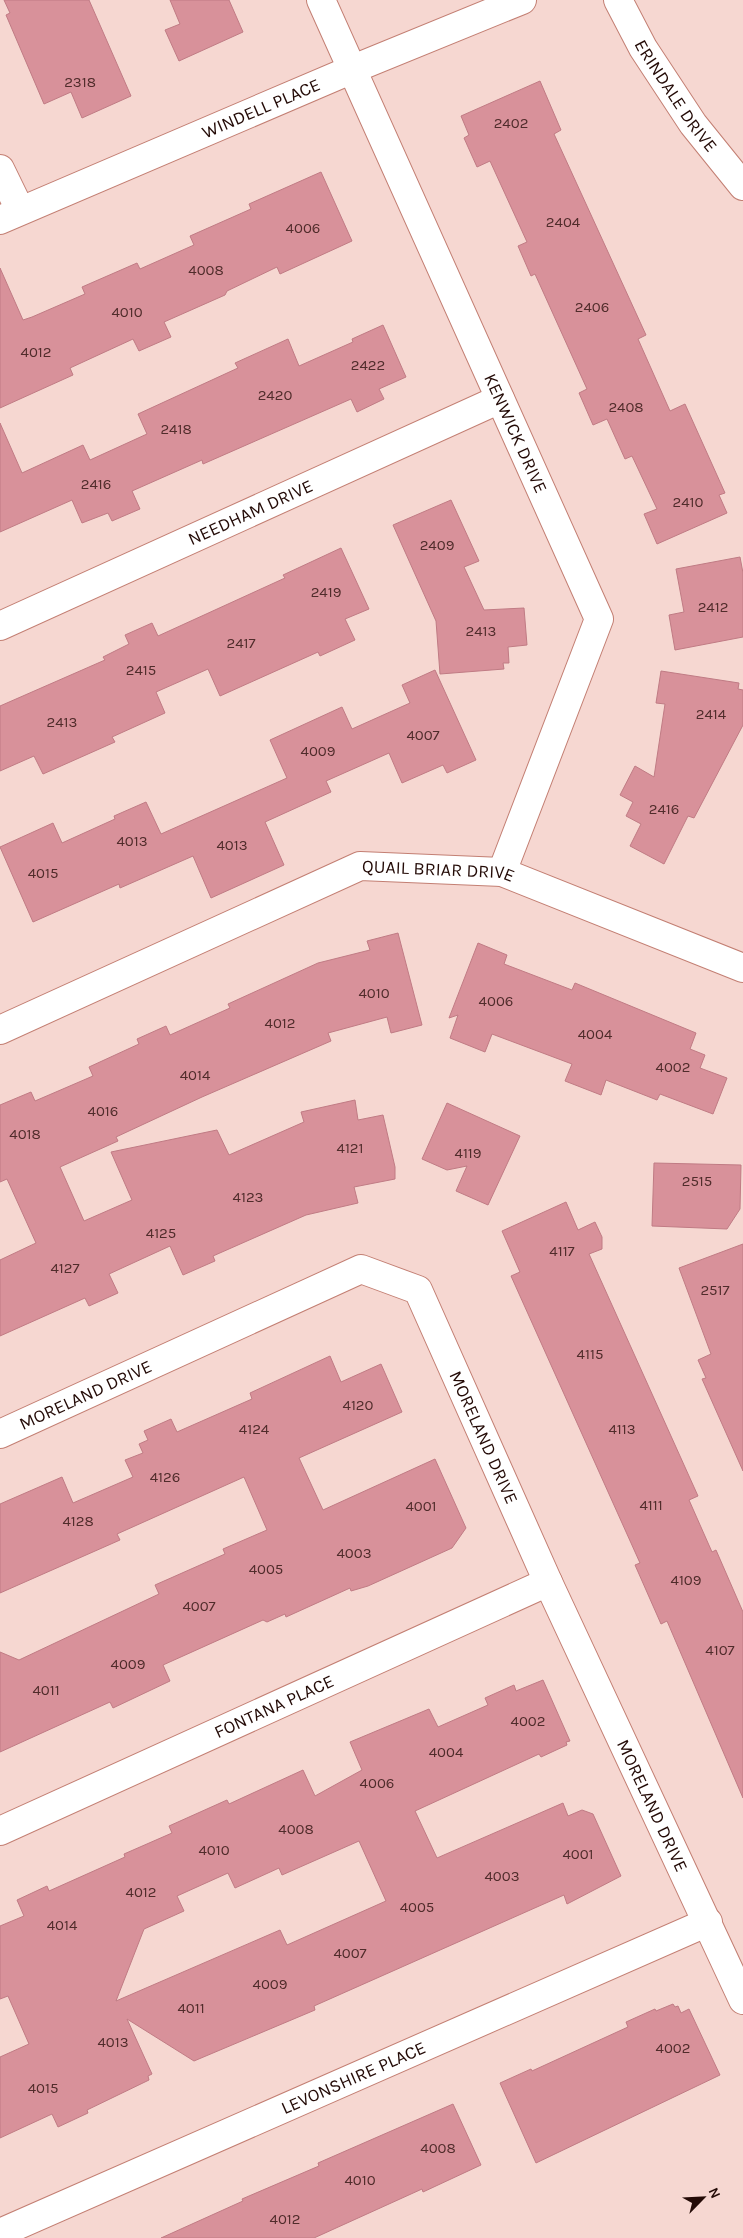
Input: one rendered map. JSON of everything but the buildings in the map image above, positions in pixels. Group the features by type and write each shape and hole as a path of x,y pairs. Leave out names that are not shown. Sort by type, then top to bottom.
{"street":[{"name":"KENWICK DRIVE","path":"321,0 599,619 502,872"},
{"name":"WINDELL PLACE","path":"10,215 353,69 522,0"},
{"name":"ERINDALE DRIVE","path":"618,0 643,48 693,124 743,186"},
{"path":"0,169 10,215"},
{"name":"NEEDHAM DRIVE","path":"0,626 500,399"},
{"name":"QUAIL BRIAR DRIVE","path":"0,1030 360,866 502,872 743,968"},
{"name":"MORELAND DRIVE","path":"0,1434 361,1269 418,1290 548,1582 743,2000"},
{"name":"FONTANA PLACE","path":"0,1831 548,1582"},
{"name":"LEVONSHIRE PLACE","path":"0,2233 708,1922"}]}
